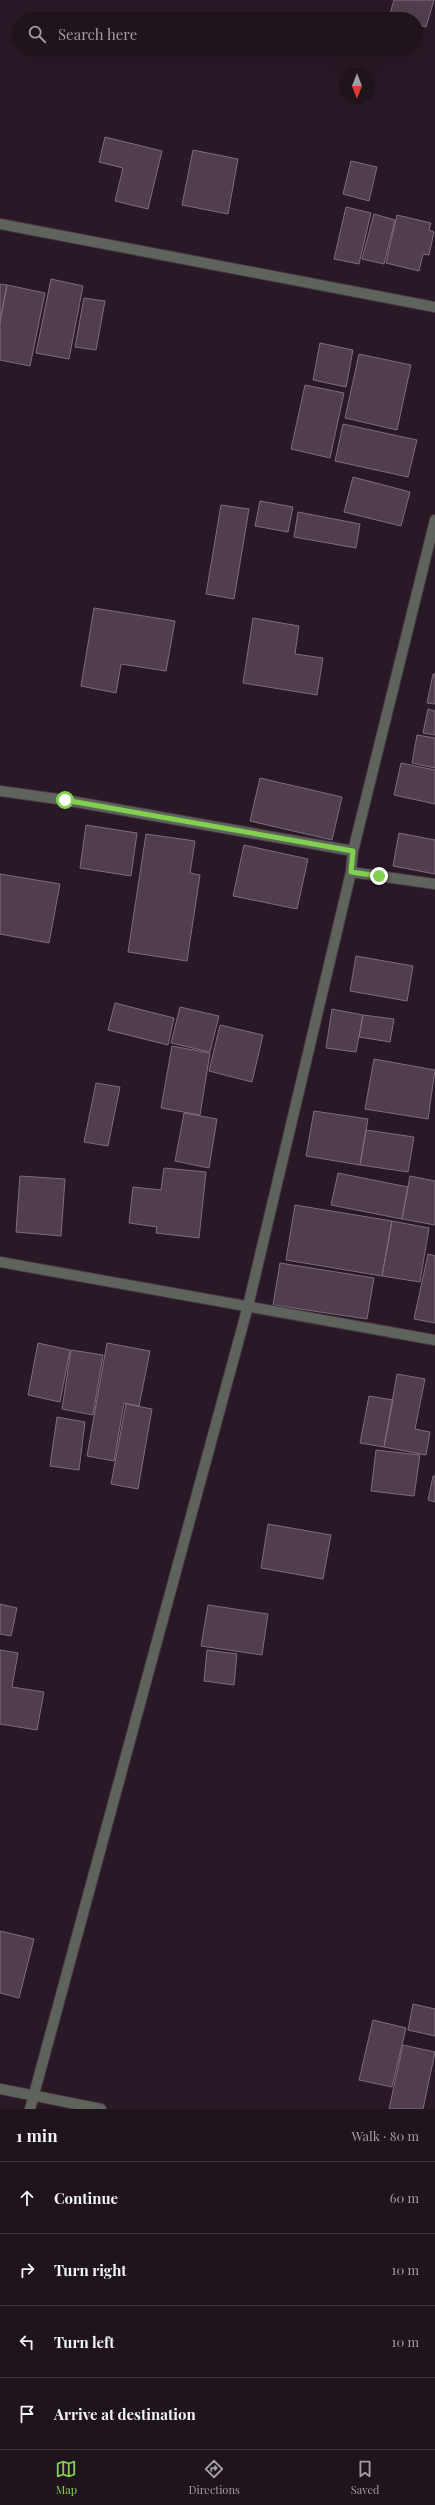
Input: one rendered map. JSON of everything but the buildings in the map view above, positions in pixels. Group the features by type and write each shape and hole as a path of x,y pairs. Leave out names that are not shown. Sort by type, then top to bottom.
{"street":[{"path":"0,224 435,307"},
{"path":"30,2109 248,1306 351,872 353,851 435,520"},
{"path":"0,791 65,800 353,851"},
{"path":"351,872 435,884"},
{"path":"0,1262 435,1340"},
{"path":"0,2089 100,2109"}],"route":[{"path":"65,800 353,851 351,872 379,876"}]}
